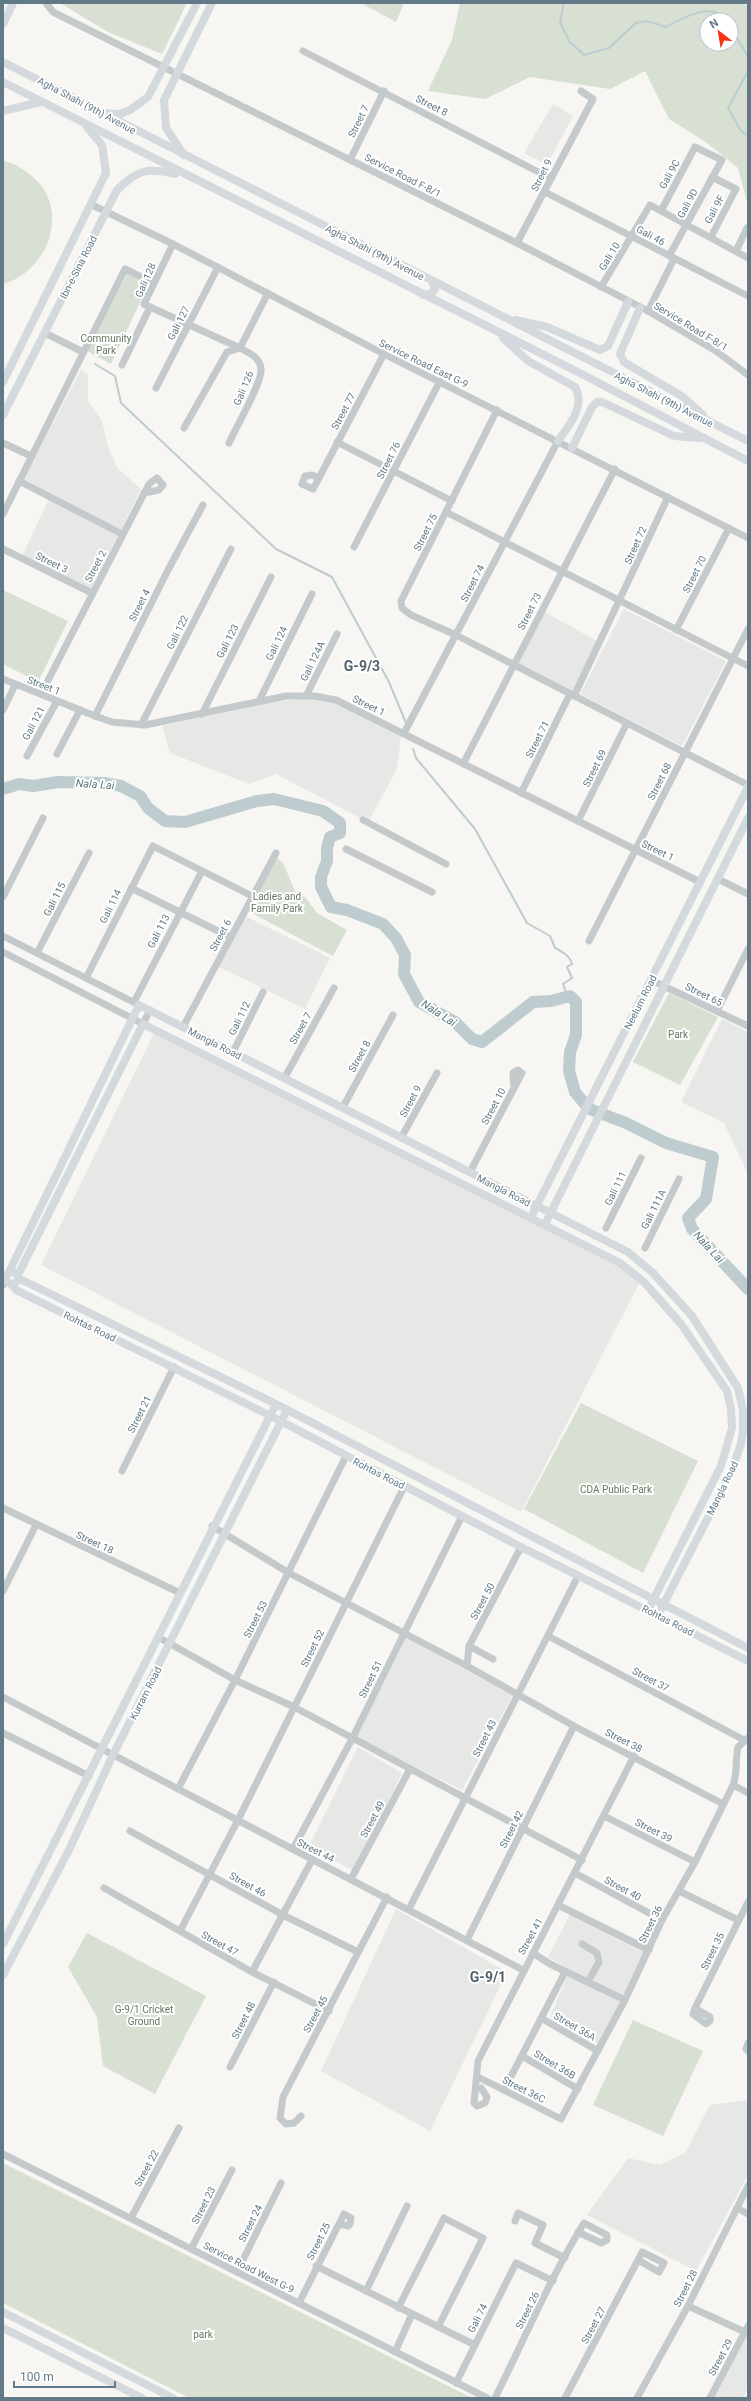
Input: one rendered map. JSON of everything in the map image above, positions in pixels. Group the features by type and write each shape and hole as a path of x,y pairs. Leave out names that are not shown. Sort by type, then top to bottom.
{"main road":[{"path":"3,24 14,3"},
{"path":"99,113 120,114 139,105 148,97 197,3"},
{"path":"185,156 172,139 164,121 164,100 212,3"},
{"name":"Agha Shahi (9th) Avenue","path":"3,62 99,113 748,442"},
{"name":"Agha Shahi (9th) Avenue","path":"3,82 496,331 748,461"},
{"path":"3,111 41,102"},
{"name":"Ibn-e-Sina Road","path":"3,382 92,205 106,173 102,145 85,124"},
{"name":"Ibn-e-Sina Road","path":"3,415 117,190 129,178 145,170 160,170 190,177"},
{"path":"423,295 432,293 435,289 432,281"},
{"path":"502,316 547,327 600,350 608,346 628,302"},
{"path":"644,310 620,354 621,358 624,362 683,397 711,422"},
{"path":"496,331 528,361 575,387 580,399 569,426 558,441"},
{"path":"572,448 587,416 597,402 602,402 674,436 703,438"},
{"name":"Neelum Road","path":"530,1217 599,1084 748,786"},
{"name":"Neelum Road","path":"545,1224 666,985 748,818"},
{"path":"136,1003 132,1018 9,1272 6,1275 7,1283 16,1282 143,1024"},
{"name":"Mangla Road","path":"136,1003 628,1252 653,1273 692,1316 738,1388 743,1410 744,1446 662,1604 658,1615"},
{"name":"Mangla Road","path":"143,1024 545,1224 620,1263 644,1282 681,1324 727,1391 732,1428 721,1466 648,1610"},
{"name":"Rohtas Road","path":"9,1272 14,1272 18,1276 276,1404 448,1495 748,1648"},
{"name":"Rohtas Road","path":"7,1283 16,1290 271,1416 521,1547 748,1661"},
{"name":"Kurram Road","path":"3,1944 89,1776 101,1748 180,1593 212,1526 276,1404"},
{"name":"Kurram Road","path":"3,1975 69,1850 112,1757 226,1536 287,1410"},
{"path":"443,1506 448,1495"},
{"path":"3,2312 173,2398"},
{"path":"3,2328 130,2395 142,2398"}],"street":[{"name":"Service Road F-8/1","path":"46,3 53,12 517,243 601,287 716,351 748,375"},
{"name":"Street 8","path":"303,51 384,91 550,178"},
{"name":"Street 7","path":"350,160 384,91"},
{"name":"Street 9","path":"517,243 593,99 581,91"},
{"name":"Gali 9D","path":"644,310 672,258 687,224 722,160 696,147"},
{"name":"Gali 9C","path":"661,211 696,147"},
{"name":"Gali 9F","path":"711,237 736,190 712,177"},
{"name":"Gali 46","path":"545,192 748,296"},
{"name":"Service Road East G-9","path":"92,205 173,244 384,354 615,469 748,538"},
{"name":"Gali 10","path":"601,287 633,236 650,205 661,211"},
{"path":"661,211 748,258"},
{"path":"736,251 747,228"},
{"name":"Gali 128","path":"122,365 150,308 144,304 173,244"},
{"name":"Gali 127","path":"156,388 218,267"},
{"path":"3,514 125,269 153,283"},
{"path":"184,428 227,352 240,348 268,293"},
{"name":"Gali 126","path":"150,308 189,324 240,348 254,356 259,362 261,373 229,443"},
{"path":"44,333 83,352"},
{"name":"Street 77","path":"319,478 384,354"},
{"name":"Street 76","path":"354,547 440,381"},
{"name":"Street 75","path":"497,410 401,601 405,611 513,664 748,786"},
{"name":"Street 74","path":"404,733 558,441"},
{"path":"337,442 452,501"},
{"path":"3,443 31,456"},
{"name":"Street 73","path":"463,764 513,664 615,469"},
{"name":"Street 2","path":"41,694 122,534 149,484 157,478 161,481 163,485 159,490 144,493"},
{"path":"19,481 122,534"},
{"name":"Street 72","path":"572,695 621,602 668,497"},
{"name":"Street 4","path":"95,716 164,576 203,505"},
{"path":"446,512 504,543 748,666"},
{"name":"Street 70","path":"676,630 729,528"},
{"name":"Street 3","path":"3,549 92,593"},
{"name":"Gali 122","path":"141,725 231,549"},
{"name":"Gali 123","path":"202,714 271,577"},
{"name":"Gali 124","path":"259,701 312,594"},
{"name":"Street 68","path":"589,942 634,850 748,629"},
{"name":"Gali 124A","path":"306,696 337,634"},
{"name":"Street 1","path":"3,679 112,722 141,725 160,724 286,696 306,696 336,700 700,882"},
{"path":"3,710 16,685"},
{"name":"Street 71","path":"521,793 572,695"},
{"name":"Gali 121","path":"27,756 56,701"},
{"path":"57,754 80,710"},
{"name":"Street 69","path":"578,821 627,723"},
{"path":"3,897 43,818"},
{"path":"364,820 446,864"},
{"name":"Gali 114","path":"86,978 151,847 155,846 202,871"},
{"path":"346,849 432,892"},
{"name":"Gali 115","path":"37,953 89,853"},
{"name":"Street 6","path":"183,1027 276,853"},
{"path":"202,871 252,896"},
{"name":"Gali 113","path":"136,1003 179,912 202,871"},
{"path":"718,879 748,894"},
{"path":"131,888 230,937"},
{"name":"Mangla Road","path":"3,936 136,1003"},
{"path":"717,1011 748,949"},
{"name":"Mangla Road","path":"3,952 143,1024"},
{"name":"Street 65","path":"651,980 666,985 748,1026"},
{"name":"Street 7","path":"285,1078 334,988"},
{"name":"Gali 112","path":"233,1052 262,992"},
{"path":"143,1024 150,1010"},
{"name":"Street 8","path":"343,1107 393,1015"},
{"name":"Street 10","path":"470,1172 522,1073 518,1070 513,1073 514,1088"},
{"name":"Street 9","path":"401,1138 436,1073"},
{"name":"Gali 111","path":"606,1228 641,1158"},
{"name":"Gali 111A","path":"645,1248 679,1179"},
{"name":"Street 21","path":"122,1470 174,1367"},
{"name":"Street 53","path":"178,1789 289,1573 346,1456"},
{"name":"Street 52","path":"180,1931 238,1820 405,1485"},
{"name":"Street 18","path":"3,1508 180,1593"},
{"name":"Street 51","path":"293,1849 352,1739 462,1516"},
{"path":"3,1591 36,1525"},
{"name":"Street 38","path":"212,1526 226,1536 289,1573 403,1634 467,1666 574,1726 634,1756 723,1804"},
{"name":"Street 50","path":"467,1666 469,1646 521,1547"},
{"name":"Street 43","path":"410,1909 578,1576"},
{"name":"Street 37","path":"548,1636 746,1739"},
{"path":"158,1637 235,1680 294,1707 352,1739 466,1797 582,1860"},
{"path":"469,1646 493,1659"},
{"name":"Street 44","path":"3,1697 101,1748 112,1757 178,1789 312,1860 387,1897 523,1970"},
{"name":"Street 42","path":"467,1940 574,1726"},
{"path":"3,1733 89,1776"},
{"name":"Street 36","path":"561,2119 625,2000 662,1920 695,1862 733,1785 737,1775 736,1754 738,1747 746,1739"},
{"name":"Street 41","path":"481,2088 487,2097 485,2103 477,2106 474,2103 478,2077 478,2061 523,1970 582,1860 634,1756"},
{"name":"Street 49","path":"351,1879 410,1769"},
{"path":"733,1785 748,1793"},
{"name":"Street 39","path":"604,1816 695,1862"},
{"name":"Street 46","path":"130,1831 283,1914 358,1952"},
{"path":"252,1972 312,1860"},
{"name":"Street 40","path":"575,1873 662,1920"},
{"name":"Street 47","path":"104,1888 252,1972 329,2011"},
{"path":"679,1891 743,1917"},
{"name":"Street 45","path":"301,2116 294,2123 286,2124 280,2118 283,2098 387,1897"},
{"name":"Street 35","path":"696,2008 743,1917 748,1902"},
{"path":"558,1905 649,1950"},
{"path":"582,1944 597,1953 598,1962 588,1982"},
{"path":"533,1953 565,1972 625,2000"},
{"path":"504,2090 565,1972"},
{"name":"Street 48","path":"230,2067 274,1982"},
{"name":"Street 36A","path":"541,2018 598,2051"},
{"path":"748,2043 746,2049 748,2051"},
{"name":"Street 36B","path":"522,2056 578,2089"},
{"name":"Street 36C","path":"478,2077 561,2119"},
{"name":"Street 22","path":"131,2218 179,2128"},
{"name":"Service Road West G-9","path":"3,2154 486,2398"},
{"name":"Street 23","path":"191,2249 232,2170"},
{"name":"Street 24","path":"237,2272 281,2184"},
{"name":"Street 28","path":"637,2398 688,2306 748,2186"},
{"path":"366,2291 407,2206"},
{"path":"737,2208 748,2214"},
{"path":"515,2221 518,2213 543,2225 535,2243 565,2258"},
{"name":"Street 25","path":"299,2303 316,2266 344,2214 351,2218 348,2226 339,2224"},
{"path":"398,2308 444,2218 483,2238 438,2327"},
{"name":"Street 26","path":"495,2398 578,2232"},
{"name":"Street 27","path":"565,2398 638,2260"},
{"name":"Gali 74","path":"456,2383 516,2263 553,2281"},
{"path":"316,2266 475,2345"},
{"path":"688,2306 746,2329"},
{"path":"395,2352 412,2314"},
{"name":"Street 29","path":"710,2398 746,2329"}],"shaded area":[{"path":"553,104 573,116 547,165 524,153"},
{"path":"81,370 88,375 88,401 102,421 108,447 118,469 141,489 121,530 23,480"},
{"path":"49,499 119,534 90,590 22,556"},
{"path":"624,609 726,661 682,746 580,694"},
{"path":"543,611 599,642 573,692 517,663"},
{"path":"305,698 335,703 401,736 397,769 368,822 276,774 249,784 170,753 162,726 260,704"},
{"path":"245,916 330,958 305,1009 219,967"},
{"path":"722,1019 748,1032 748,1174 724,1123 681,1102"},
{"path":"156,1029 643,1276 521,1512 41,1265"},
{"path":"406,1638 513,1695 462,1790 356,1738"},
{"path":"358,1747 402,1773 355,1872 309,1846"},
{"path":"396,1909 507,1972 430,2131 321,2071"},
{"path":"571,1912 645,1952 599,2044 550,2017 570,1970 548,1957"},
{"path":"748,2100 748,2175 696,2271 587,2215 628,2158 660,2165 686,2152 710,2105"},
{"path":"748,2330 748,2387 743,2398 713,2398"}],"green space":[{"path":"60,3 187,3 162,54 108,32"},
{"path":"361,3 404,3 396,22"},
{"path":"460,3 742,3 748,6 748,206 738,168 707,143 669,119 645,71 610,89 530,77 485,99 428,91 452,40"},
{"path":"3,160 22,169 39,183 48,197 52,212 52,227 48,242 40,256 30,268 18,278 3,284"},
{"name":"Community Park","path":"127,274 148,285 111,364 87,351"},
{"path":"3,590 68,621 38,682 3,664"},
{"name":"Ladies and Family Park","path":"276,857 283,863 295,891 306,898 317,913 347,930 333,956 248,911"},
{"name":"Park","path":"669,993 718,1017 680,1085 633,1062"},
{"name":"CDA Public Park","path":"581,1403 698,1461 643,1573 524,1509"},
{"name":"G-9/1 Cricket Ground","path":"87,1933 206,1996 155,2094 103,2066 97,2017 68,1967"},
{"path":"633,2020 703,2051 663,2136 593,2105"},
{"name":"park","path":"3,2163 472,2398 189,2398 3,2303"}],"waterway":[{"path":"564,3 560,22 569,41 584,55 609,48 636,23 647,21 666,27 699,12"},
{"path":"700,12 713,12"},
{"path":"739,42 748,57"},
{"path":"748,71 728,108 741,131 748,136"},
{"path":"95,364 115,376 121,403 276,549 332,577 389,682 406,723"},
{"path":"413,749 416,758 475,829 527,923 550,936 555,948 568,956 570,959 572,964 567,967 572,978 563,984 567,996"},
{"name":"Nala Lai","path":"3,789 19,784 33,786 58,782 104,783 121,786 140,796 148,808 165,821 185,822 257,801 274,799 323,811 340,823 340,833 330,837 327,848 327,861 321,877 321,887 331,907 347,910 383,924 396,938 405,955 404,974 419,1002 455,1022 472,1039 482,1042 533,1002 551,1001 570,996 576,1002 576,1035 570,1052 569,1071 575,1092 592,1110 626,1123 666,1143 713,1157 706,1199 688,1218 692,1229 748,1289"}],"district":[{"name":"G-9/3","path":"362,666"},
{"name":"G-9/1","path":"488,1977"}]}
